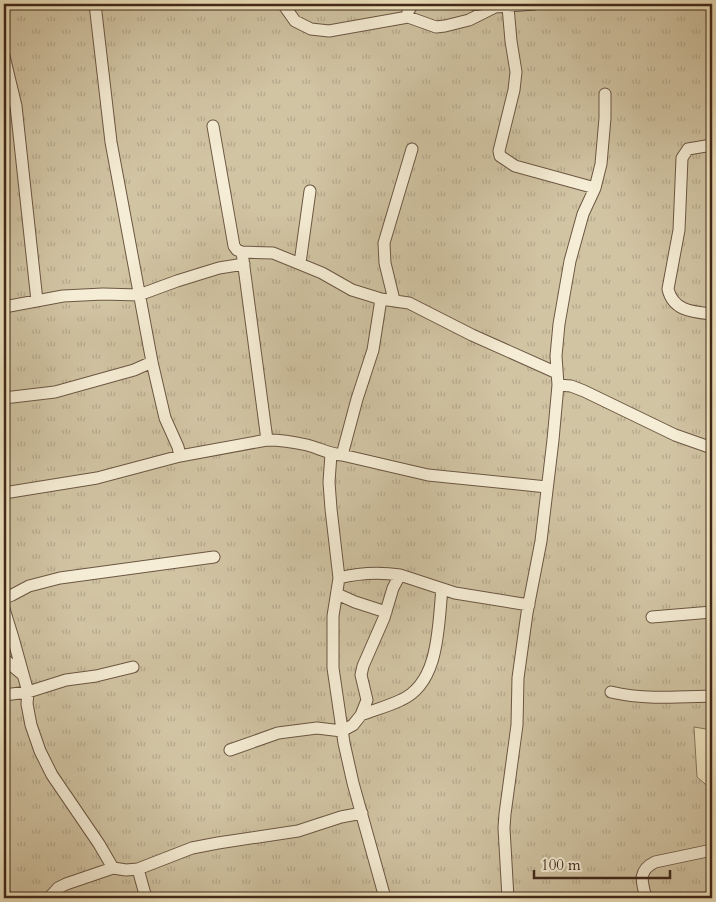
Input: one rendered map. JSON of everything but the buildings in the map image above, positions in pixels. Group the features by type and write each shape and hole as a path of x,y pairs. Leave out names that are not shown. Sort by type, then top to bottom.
{"street":[{"path":"95,4 111,142 152,362 165,418 180,456"},
{"path":"283,4 295,21 311,29 329,31 408,17 436,26 445,26 469,20 495,7"},
{"path":"408,17 408,11 412,4"},
{"path":"472,4 495,7 535,4"},
{"path":"508,6 516,72 514,90 499,151 500,156 515,166 595,188"},
{"path":"4,56 16,106 37,301"},
{"path":"505,898 504,828 517,725 518,678 547,488 558,385 556,356 559,324 566,275 583,214 595,188 600,164 605,118 605,94"},
{"path":"212,126 234,246 243,258 267,440"},
{"path":"712,145 688,149 682,158 679,230 668,289 670,298 682,308 712,314"},
{"path":"394,300 385,263 384,243 412,149"},
{"path":"300,263 310,190"},
{"path":"4,307 63,296 140,295 267,251 322,273 352,290 380,299 409,303 472,335 557,373"},
{"path":"380,299 373,350 336,454 330,482 331,509 339,578 333,616 333,668 342,731 353,783 385,898"},
{"path":"4,398 55,392 134,370 152,362"},
{"path":"558,385 571,386 584,391 667,432 712,448"},
{"path":"4,493 97,478 180,456 267,440 282,440 428,475 547,488"},
{"path":"4,598 29,586 60,578 214,557"},
{"path":"339,578 352,574 370,573 400,575 442,589 529,605"},
{"path":"230,750 278,733 317,728 342,731 353,725 361,715 367,700 362,671 386,612 393,588 400,575"},
{"path":"361,715 402,700 413,693 425,681 433,661 442,589"},
{"path":"337,594 386,612"},
{"path":"4,608 28,692 27,704 40,751 52,775 113,868"},
{"path":"652,617 712,612"},
{"path":"4,659 22,674"},
{"path":"4,695 28,692 66,680 96,676 133,667"},
{"path":"611,692 624,695 672,698 712,696"},
{"path":"49,898 58,888 66,884 113,868 138,869 192,848 298,831 341,817 362,813"},
{"path":"646,898 642,876 643,870 647,866 655,862 712,850"},
{"path":"138,869 146,898"},
{"path":"4,893 8,898"}],"green space":[{"path":"4,4 712,4 712,730 694,727 697,777 712,790 712,898 4,898"}]}
